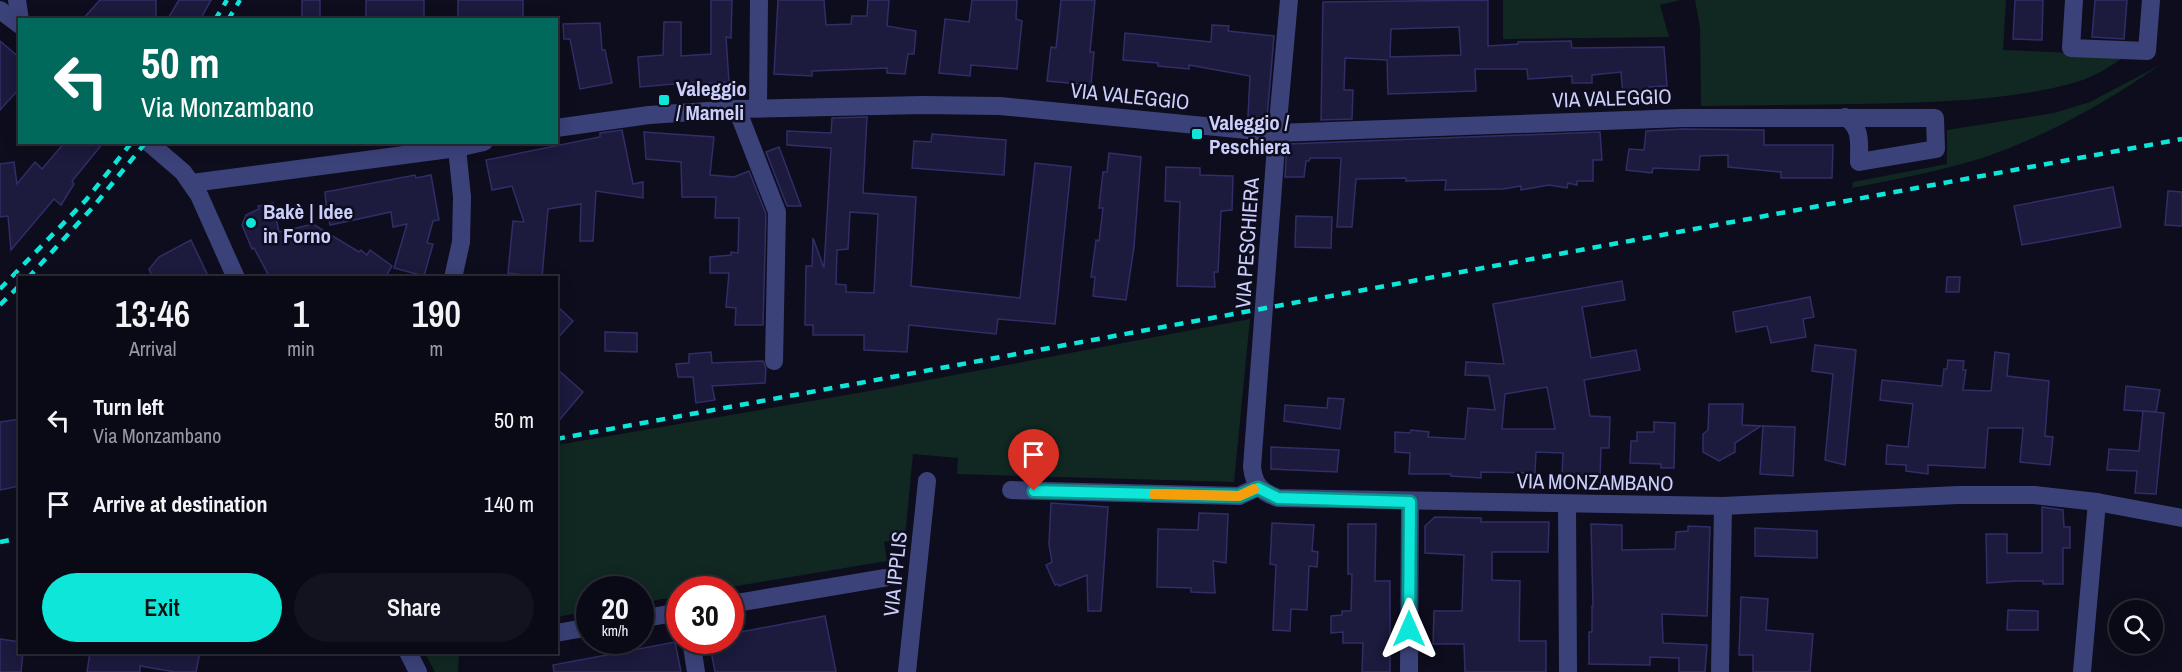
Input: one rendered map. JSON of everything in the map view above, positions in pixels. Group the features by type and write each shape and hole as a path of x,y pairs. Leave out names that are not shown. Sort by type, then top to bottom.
{"street":[{"path":"17,0 20,18"},
{"path":"758,108 759,0"},
{"name":"VIA PESCHIERA","path":"1258,488 1253,478 1252,467 1289,0"},
{"path":"2074,0 2071,48 2147,51 2151,0"},
{"path":"0,9 18,23"},
{"name":"VIA VALEGGIO","path":"558,128 649,115 737,109 1000,106 1277,133 1683,118 1845,117 1935,118 1936,149 1859,162 1857,127 1845,117"},
{"path":"737,109 777,212 774,361"},
{"path":"150,144 192,183 206,206 235,276"},
{"path":"192,183 475,144"},
{"path":"453,276 461,242 462,197 456,148"},
{"name":"VIA IPPLIS","path":"907,672 927,481"},
{"path":"1011,490 1239,496 1258,488"},
{"name":"VIA MONZAMBANO","path":"1258,488 1278,498 1724,506 1958,495 2034,495 2097,502 2182,518"},
{"path":"1409,672 1410,502"},
{"path":"2082,672 2097,502"},
{"path":"1567,504 1568,672"},
{"path":"1720,672 1724,506"},
{"name":"VIA IPPLIS","path":"744,602 884,578"},
{"path":"558,633 576,629"},
{"path":"409,654 418,672"},
{"path":"693,654 696,672"}],"green space":[{"path":"1503,0 1680,0 1660,5 1669,37 1503,39"},
{"path":"1695,0 2006,0 2003,50 2126,55 2100,72 2077,82 2008,96 1902,103 1701,106 1700,28"},
{"path":"2160,65 2088,110 2012,147 1953,166 1852,188 1853,182 1947,164 1947,130 2054,113 2090,102"},
{"path":"1250,319 1234,482 957,474 958,458 913,454 905,537 884,542 887,561 744,585 744,576 666,576 666,598 654,601 654,576 576,576 576,613 558,617 558,445 875,390"},
{"path":"426,654 459,654 458,672 435,672"}],"building":[{"path":"100,0 156,0 156,18 84,18"},
{"path":"179,0 211,0 201,18 168,18"},
{"path":"302,0 320,0 320,18 302,18"},
{"path":"366,0 424,0 424,18 366,18"},
{"path":"458,0 523,0 523,18 458,18"},
{"path":"711,0 732,0 731,38 726,37 729,82 696,84 696,82 640,87 638,57 663,55 664,22 681,22 681,56 711,54"},
{"path":"778,0 824,0 826,25 851,24 852,16 867,16 868,0 889,0 887,26 916,31 914,54 908,54 905,74 887,73 887,68 812,71 812,76 774,74"},
{"path":"972,0 1017,0 1016,19 1022,21 1017,69 971,65 970,76 939,73 945,19 969,22"},
{"path":"1061,0 1095,0 1090,52 1094,52 1091,85 1047,81 1051,47 1056,48"},
{"path":"1488,0 1488,46 1518,44 1518,42 1571,41 1572,48 1664,47 1667,86 1649,87 1649,94 1623,96 1621,72 1592,75 1592,83 1572,83 1572,76 1528,79 1527,69 1475,69 1476,91 1388,94 1387,60 1345,58 1344,90 1353,90 1352,119 1321,120 1323,2","holes":["1459,27 1461,55 1390,57 1391,29"]},
{"path":"2015,0 2043,0 2042,40 2013,39"},
{"path":"2095,0 2127,0 2124,39 2092,37"},
{"path":"600,23 602,50 605,50 612,83 580,89 570,39 564,39 563,24"},
{"path":"1212,25 1229,26 1228,31 1274,36 1267,118 1248,116 1250,76 1189,65 1189,69 1123,60 1125,33 1211,42"},
{"path":"0,41 18,56 18,90 0,110"},
{"path":"867,117 863,193 916,197 911,286 1020,298 1035,163 1071,167 1055,324 998,319 996,334 909,325 907,352 864,350 864,335 813,335 813,325 805,325 806,266 812,266 813,238 824,268 831,148 787,145 787,131 831,133 832,118","holes":["850,212 878,214 874,293 846,292 846,285 836,284 837,250 848,249"]},
{"path":"622,130 633,184 643,182 643,198 596,191 593,241 580,241 581,204 548,209 542,276 508,273 513,221 524,222 512,186 492,190 486,160 600,137 600,133"},
{"path":"1764,130 1764,145 1833,145 1832,178 1781,178 1781,172 1728,167 1728,155 1700,156 1699,170 1653,168 1652,173 1626,170 1629,149 1644,150 1646,131"},
{"path":"644,132 714,137 710,175 734,177 749,171 766,214 763,325 735,325 736,308 726,307 729,273 710,273 710,257 731,255 731,252 738,253 739,218 715,218 716,197 682,197 681,162 646,159"},
{"path":"1600,132 1602,160 1593,160 1593,181 1577,181 1577,185 1568,183 1567,188 1549,185 1521,190 1521,186 1503,189 1445,190 1446,180 1356,179 1352,227 1337,227 1341,158 1310,158 1306,161 1304,177 1285,177 1287,144"},
{"path":"932,134 1006,140 1004,175 912,168 914,141 931,142"},
{"path":"63,144 102,144 72,181 74,184 61,205 54,199 11,250 8,216 0,217 0,164 14,162 17,184 35,162 42,169"},
{"path":"779,147 801,206 787,206 766,152"},
{"path":"1109,153 1141,157 1134,247 1126,300 1093,296 1095,277 1091,277 1103,208 1099,208 1103,172 1107,172"},
{"path":"1166,167 1200,168 1200,175 1233,176 1232,210 1221,211 1218,272 1214,272 1215,287 1177,286 1180,202 1165,201"},
{"path":"415,175 416,178 431,175 439,220 433,221 427,243 433,244 424,276 394,268 407,224 393,227 391,212 330,225 326,205 325,192"},
{"path":"2113,187 2121,227 2022,245 2014,206"},
{"path":"2168,191 2182,192 2182,226 2165,225"},
{"path":"273,203 279,232 313,224 359,252 361,250 367,255 370,250 392,266 386,276 269,276 254,248 252,249 242,225 246,215 259,209 258,206"},
{"path":"1296,216 1332,217 1331,248 1295,247"},
{"path":"191,240 208,276 152,276 149,269 159,257"},
{"path":"1947,277 1960,277 1959,292 1946,292"},
{"path":"1622,281 1625,300 1582,307 1591,358 1636,350 1640,370 1584,380 1590,416 1610,417 1609,448 1601,448 1600,477 1562,476 1563,453 1536,452 1535,473 1481,472 1481,478 1451,476 1451,474 1409,474 1410,453 1395,452 1395,432 1410,433 1411,430 1429,432 1428,437 1465,439 1468,408 1495,410 1489,376 1465,375 1466,362 1504,364 1493,304","holes":["1547,387 1555,429 1502,429 1505,394"]},
{"path":"1810,297 1814,317 1803,319 1806,337 1771,343 1767,326 1736,332 1733,312"},
{"path":"558,307 573,321 558,338"},
{"path":"605,332 637,333 637,352 605,351"},
{"path":"1815,345 1856,350 1845,465 1825,460 1833,374 1812,371"},
{"path":"711,352 712,363 763,361 766,368 765,383 712,386 715,400 696,403 693,377 678,377 676,364 689,363 689,354"},
{"path":"1995,352 2009,354 2007,376 2049,381 2045,436 2053,437 2050,465 2020,462 2023,428 1988,428 1985,468 1928,465 1928,474 1906,471 1906,465 1886,464 1887,445 1908,447 1913,404 1880,400 1882,380 1942,386 1944,369 1947,369 1948,360 1964,361 1963,370 1966,370 1963,390 1991,391"},
{"path":"558,370 583,392 558,422"},
{"path":"2126,386 2160,390 2156,412 2124,410"},
{"path":"1328,398 1344,399 1340,429 1284,421 1285,405 1327,408"},
{"path":"1709,404 1743,404 1742,425 1761,426 1735,443 1735,452 1719,461 1703,452 1703,434 1708,430"},
{"path":"2143,411 2164,413 2156,494 2135,493 2137,471 2107,470 2109,449 2139,451"},
{"path":"18,419 18,486 0,490 0,422"},
{"path":"1654,422 1675,423 1674,468 1661,468 1661,464 1630,463 1631,441 1637,441 1637,432 1654,432"},
{"path":"1763,426 1795,427 1793,476 1760,474"},
{"path":"1271,447 1339,450 1337,472 1271,469"},
{"path":"1051,503 1108,507 1101,611 1088,611 1087,575 1059,586 1055,585 1046,565 1052,562 1049,544"},
{"path":"2042,507 2063,510 2064,527 2070,527 2070,548 2063,548 2063,584 2043,584 2043,581 1987,583 1986,534 2007,534 2007,553 2042,553"},
{"path":"1199,513 1228,514 1226,563 1213,561 1215,593 1191,592 1191,588 1157,587 1158,529 1198,530"},
{"path":"1435,517 1481,518 1481,522 1549,522 1548,552 1492,552 1492,580 1520,581 1519,641 1546,641 1546,672 1465,672 1464,644 1433,644 1434,611 1462,611 1464,555 1425,553 1425,526"},
{"path":"1272,523 1314,525 1312,551 1318,552 1317,567 1309,566 1307,610 1291,609 1290,631 1273,630 1276,565 1270,564"},
{"path":"1348,524 1376,524 1375,581 1390,581 1390,672 1362,672 1363,643 1343,643 1343,632 1331,633 1331,616 1342,615 1342,611 1351,611 1352,574 1348,574"},
{"path":"1591,524 1622,525 1622,550 1675,549 1676,532 1688,531 1688,526 1710,527 1707,616 1662,614 1663,643 1707,645 1705,672 1679,672 1679,658 1650,657 1650,665 1589,664 1589,632 1592,632 1593,606"},
{"path":"1755,528 1817,531 1817,558 1755,556"},
{"path":"1741,597 1768,599 1766,630 1813,634 1810,672 1753,672 1753,655 1739,655"},
{"path":"2008,610 2038,611 2038,630 2007,630"},
{"path":"825,616 836,672 715,672 712,654 744,654 744,631"},
{"path":"0,639 18,642 18,654 23,654 21,672 0,672"},
{"path":"666,644 666,654 677,654 681,672 554,672 553,665 611,654 654,654 654,646"},
{"path":"90,654 200,654 196,672 175,672 140,666 140,672 87,672"}],"railway":[{"path":"216,18 227,0"},
{"path":"229,18 240,0"},
{"path":"558,439 2182,139"},
{"path":"0,289 86,200 130,144"},
{"path":"30,276 94,206 144,144"},
{"path":"0,305 18,287"},
{"path":"0,542 18,538"}],"slow traffic":[{"path":"1154,494 1239,496 1254,489"}],"place":[{"name":"Valeggio / Mameli","path":"664,100"},
{"name":"Valeggio / Peschiera","path":"1197,134"},
{"name":"Bakè | Idee in Forno","path":"251,223"}],"route":[{"path":"1034,491 1239,496 1258,488 1278,498 1410,502 1409,629"}]}
